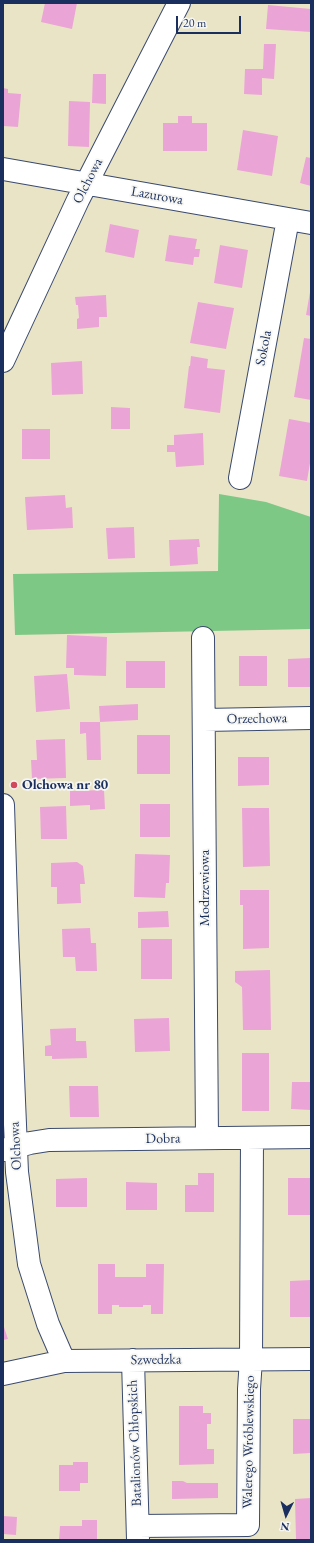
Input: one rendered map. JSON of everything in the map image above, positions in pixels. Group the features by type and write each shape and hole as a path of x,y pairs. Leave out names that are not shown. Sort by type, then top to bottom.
{"street":[{"name":"Olchowa","path":"3,361 87,184 179,3"},
{"name":"Lazurowa","path":"3,168 311,223"},
{"name":"Sokola","path":"240,478 288,219"},
{"name":"Modrzewiowa","path":"203,638 207,1138"},
{"name":"Orzechowa","path":"204,720 311,718"},
{"name":"Olchowa","path":"3,805 9,1148 17,1172 28,1258 48,1324 64,1361"},
{"name":"Dobra","path":"9,1148 49,1140 311,1137"},
{"name":"Walerego Wróblewskiego","path":"248,1525 249,1389 251,1359 252,1138"},
{"name":"Szwedzka","path":"3,1374 64,1361 311,1359"},
{"name":"Batalionów Chłopskich","path":"133,1360 138,1533 248,1525"}],"green space":[{"path":"219,494 266,502 311,517 311,629 15,635 13,574 218,571"}],"building":[{"path":"45,3 77,3 72,29 41,22"},
{"path":"268,5 311,9 311,32 266,29"},
{"path":"264,44 276,44 274,79 262,78 262,95 244,94 245,69 263,69"},
{"path":"93,74 106,74 106,104 92,103"},
{"path":"3,88 8,89 8,93 21,94 18,127 3,126"},
{"path":"69,101 90,102 89,147 68,146"},
{"path":"178,116 192,116 192,123 207,123 207,151 163,151 163,123 178,123"},
{"path":"243,130 278,136 272,176 237,170"},
{"path":"306,157 311,158 311,186 300,183"},
{"path":"110,224 139,230 134,258 105,252"},
{"path":"169,235 197,239 195,249 200,249 199,257 194,257 193,265 165,261"},
{"path":"220,245 248,250 242,288 214,283"},
{"path":"311,292 311,316 306,315"},
{"path":"106,295 107,317 99,317 99,327 77,329 77,319 79,318 78,305 76,305 75,297"},
{"path":"198,302 234,308 226,349 190,343"},
{"path":"304,338 311,339 311,400 294,397"},
{"path":"191,356 208,359 207,368 225,370 220,413 184,408"},
{"path":"82,361 83,394 52,395 51,363"},
{"path":"111,407 130,408 130,429 111,429"},
{"path":"289,419 311,423 311,457 307,481 279,476"},
{"path":"22,429 50,429 50,459 22,459"},
{"path":"203,433 204,465 176,467 175,452 167,452 167,445 174,445 174,435"},
{"path":"65,495 66,508 72,507 73,528 27,530 25,497"},
{"path":"134,527 135,558 108,559 106,528"},
{"path":"199,539 200,547 197,547 198,564 170,566 169,540"},
{"path":"67,635 107,637 106,676 74,675 74,668 66,668"},
{"path":"239,656 267,656 267,686 239,686"},
{"path":"311,658 311,687 288,687 288,659"},
{"path":"126,661 165,661 165,688 126,688"},
{"path":"67,674 70,709 36,712 34,676"},
{"path":"138,704 138,720 100,722 99,706"},
{"path":"80,722 100,722 101,760 87,760 86,733 80,734"},
{"path":"137,735 170,735 170,774 137,774"},
{"path":"65,739 66,778 32,779 31,760 37,760 36,740"},
{"path":"238,757 269,757 269,785 238,786"},
{"path":"104,790 105,809 90,810 90,805 70,806 70,791"},
{"path":"140,804 170,804 170,837 140,837"},
{"path":"66,806 67,839 41,839 40,807"},
{"path":"242,808 269,808 270,866 243,867"},
{"path":"135,854 170,855 169,883 166,883 165,898 134,897"},
{"path":"77,862 83,866 85,884 80,884 81,903 57,904 57,887 51,887 51,863"},
{"path":"240,890 269,890 269,948 243,949 243,905 240,905"},
{"path":"168,911 169,927 138,928 138,912"},
{"path":"90,928 91,943 96,943 97,971 76,971 75,957 63,957 62,929"},
{"path":"141,939 172,939 172,979 141,979"},
{"path":"270,970 271,1030 243,1030 242,987 235,982 235,971"},
{"path":"169,1018 170,1051 135,1052 134,1019"},
{"path":"76,1028 76,1041 86,1041 87,1058 52,1059 52,1056 45,1056 45,1046 51,1045 50,1029"},
{"path":"242,1053 269,1053 269,1111 242,1111"},
{"path":"292,1082 311,1082 311,1110 291,1109"},
{"path":"69,1086 98,1086 99,1117 70,1117"},
{"path":"198,1173 214,1173 214,1212 185,1212 185,1185 198,1185"},
{"path":"87,1178 87,1207 56,1207 56,1179"},
{"path":"288,1178 311,1178 311,1215 288,1215"},
{"path":"126,1182 157,1183 157,1210 126,1210"},
{"path":"98,1264 115,1264 115,1277 146,1277 146,1264 164,1264 163,1314 151,1314 151,1305 143,1305 143,1307 119,1307 119,1305 112,1305 112,1314 98,1314"},
{"path":"311,1280 311,1317 290,1317 290,1281"},
{"path":"3,1324 8,1339 3,1340"},
{"path":"179,1406 203,1406 203,1413 211,1413 211,1424 207,1424 207,1449 214,1449 214,1464 179,1465"},
{"path":"293,1419 311,1419 311,1453 293,1454"},
{"path":"73,1462 88,1462 88,1483 80,1483 80,1491 59,1491 59,1465 73,1465"},
{"path":"172,1481 183,1481 187,1483 218,1483 218,1498 172,1499"},
{"path":"311,1498 311,1540 296,1540 295,1499"},
{"path":"3,1516 17,1517 16,1535 3,1534"},
{"path":"82,1520 97,1520 97,1540 59,1540 60,1526 82,1526"}],"place":[{"name":"Olchowa nr 80","path":"14,785"}]}
